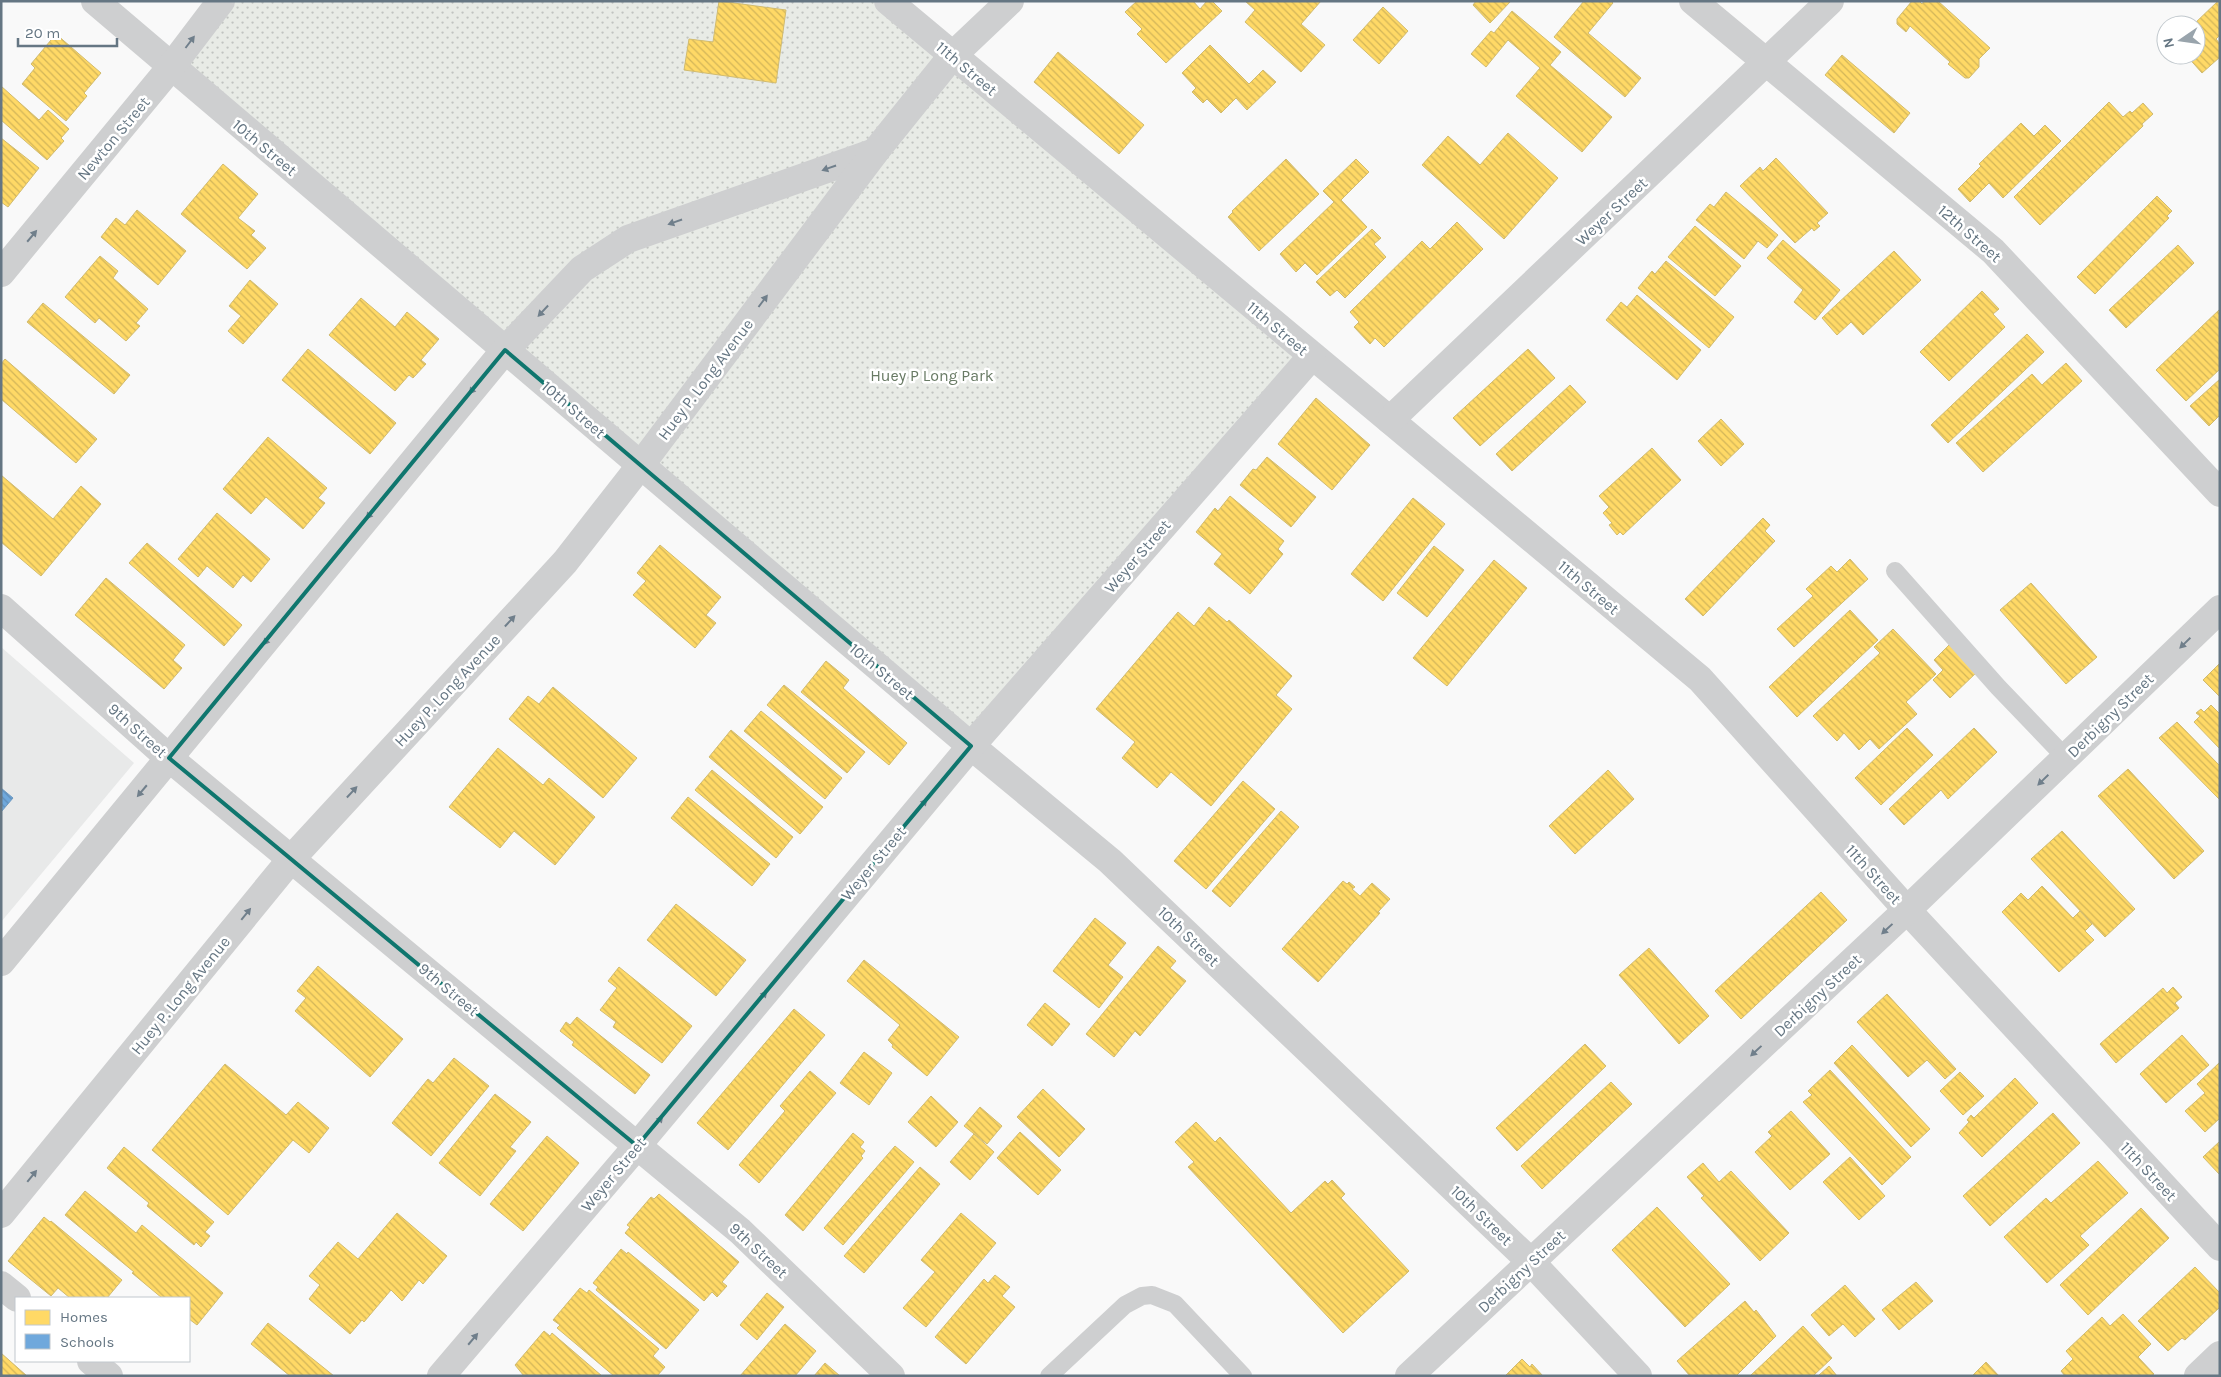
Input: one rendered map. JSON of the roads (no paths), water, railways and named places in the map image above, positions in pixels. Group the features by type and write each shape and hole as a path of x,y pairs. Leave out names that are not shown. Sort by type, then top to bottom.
{"street":[{"name":"10th Street","path":"95,1 970,746 1110,860 1531,1262 1638,1376"},
{"name":"Newton Street","path":"1,273 171,67 221,1"},
{"name":"11th Street","path":"888,1 1700,679 1907,910 2220,1247"},
{"name":"Huey P. Long Avenue","path":"1,1214 292,858 565,562 640,466 875,152 952,56 1010,1"},
{"name":"12th Street","path":"1693,1 1993,251 2220,493"},
{"name":"Weyer Street","path":"1390,420 1830,1"},
{"path":"1,962 505,350 582,268 628,239 875,152"},
{"name":"Weyer Street","path":"441,1376 637,1146 970,746 1312,356"},
{"name":"9th Street","path":"1,608 169,758 740,1231 891,1376"},
{"name":"Derbigny Street","path":"1409,1376 1907,910 2220,609"},
{"path":"1,1285 16,1297"},
{"path":"2198,1376 2220,1355"},
{"path":"92,1362 109,1376"}],"lane":[{"path":"1895,571 1998,687 2066,758"},
{"path":"1049,1376 1125,1304 1142,1296 1152,1295 1175,1304 1243,1376"}],"park label":[{"name":"Huey P Long Park","path":"932,375"}]}
